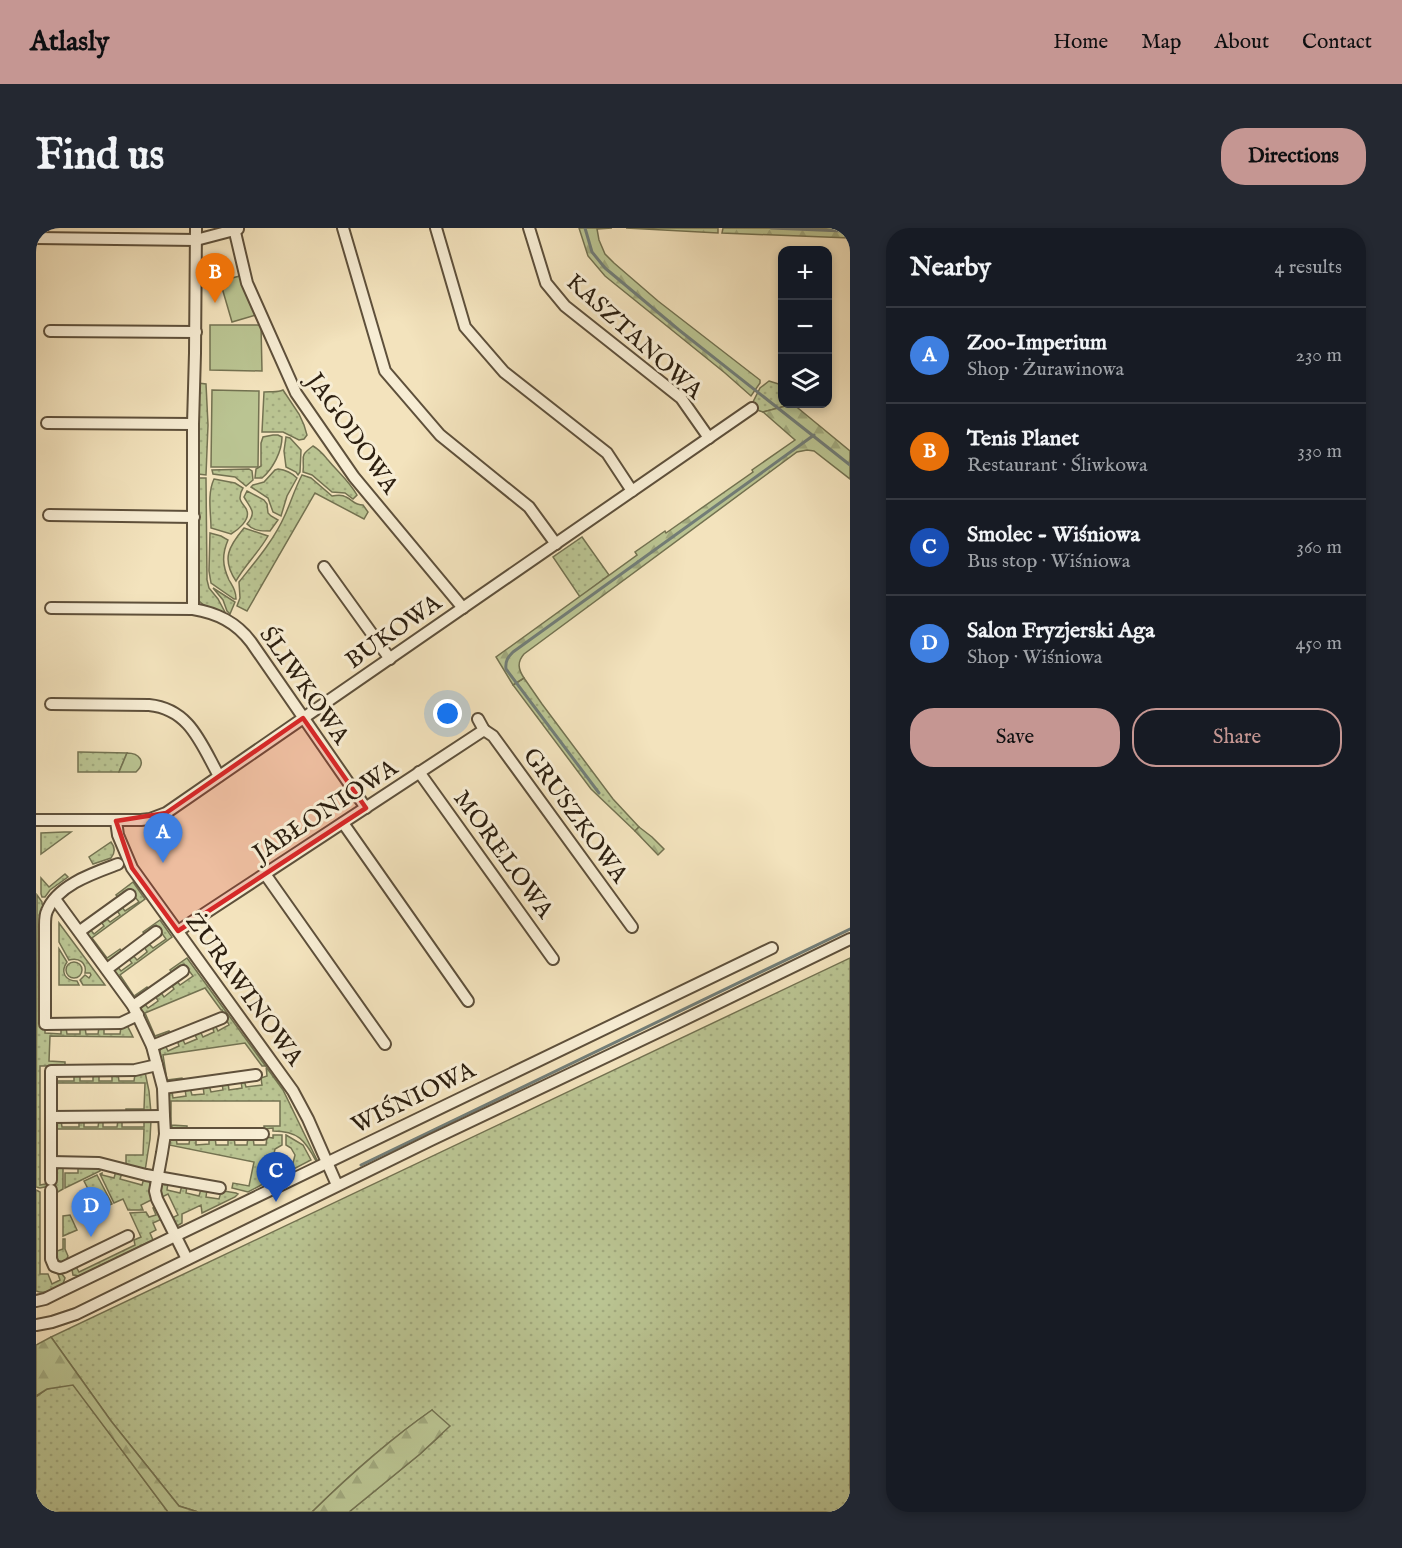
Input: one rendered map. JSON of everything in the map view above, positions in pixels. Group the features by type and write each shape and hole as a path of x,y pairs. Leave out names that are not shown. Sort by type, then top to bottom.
{"street":[{"path":"193,609 196,228"},
{"path":"343,228 385,371 440,435 529,507 556,544"},
{"path":"436,228 465,327 504,372 607,453 632,491"},
{"name":"KASZTANOWA","path":"529,228 546,283 565,306 681,398 709,438"},
{"path":"36,238 196,240 236,229"},
{"name":"JAGODOWA","path":"236,229 247,284 296,393 354,477 463,608"},
{"path":"50,331 196,332"},
{"name":"BUKOWA","path":"36,820 141,820 166,813 752,408"},
{"path":"48,423 193,424"},
{"path":"49,515 194,517"},
{"path":"324,567 390,659"},
{"name":"ŚLIWKOWA","path":"51,608 193,609 220,616 234,624 242,631 366,808"},
{"path":"51,704 149,705 171,711 183,718 192,728 219,776"},
{"path":"478,719 484,730"},
{"name":"JABŁONIOWA","path":"178,931 484,730"},
{"name":"GRUSZKOWA","path":"484,730 493,736 632,927"},
{"name":"MORELOWA","path":"420,772 553,959"},
{"name":"ŻURAWINOWA","path":"116,821 118,835 132,868 293,1091 337,1185"},
{"path":"343,823 468,1001"},
{"path":"118,864 81,878 55,898 47,910 45,1024 121,1023 183,970"},
{"path":"265,874 386,1044"},
{"path":"80,931 130,895"},
{"path":"55,898 136,1011 152,1046 163,1088 165,1134 155,1191 187,1259"},
{"path":"107,969 156,932"},
{"path":"36,1325 76,1314 337,1185 850,939"},
{"name":"WIŚNIOWA","path":"36,1301 45,1299 772,948"},
{"path":"152,1046 222,1018"},
{"path":"128,1236 64,1266 54,1266 51,1259 51,1071 135,1070 157,1065"},
{"path":"163,1088 256,1075"},
{"path":"51,1117 164,1116"},
{"path":"165,1134 263,1134"},
{"path":"51,1162 99,1163 220,1188"},
{"path":"64,1266 68,1287"}],"highlighted area":[{"path":"303,718 366,808 178,931 132,868 116,821 166,813"}],"green space":[{"path":"579,228 612,228 597,229 605,254 658,301 760,380 751,396 605,276 588,256"},
{"path":"626,228 718,228 718,233"},
{"path":"723,228 850,228 850,238 722,233"},
{"path":"240,276 256,315 232,322 220,281"},
{"path":"210,325 261,325 262,371 210,370"},
{"path":"769,381 778,384 778,408 763,412 757,410 752,404 760,388"},
{"path":"198,383 206,384 208,425 206,475 198,474"},
{"path":"212,390 259,391 258,467 211,467"},
{"path":"283,390 304,425 307,435 304,439 299,440 283,432 262,432 264,392"},
{"path":"778,408 798,408 850,451 850,479 814,451 797,452 524,654 519,666 524,678 513,685 496,657 637,555 635,552 665,531 666,533 795,440 763,412"},
{"path":"273,435 282,437 279,454 262,478 255,478 256,469 261,466 263,437"},
{"path":"286,437 290,438 301,450 298,475 286,467 284,451"},
{"path":"313,446 350,485 357,495 353,499 345,493 332,492 312,475 303,472 303,457"},
{"path":"249,469 252,471 253,480 246,486 235,477 213,474 212,470"},
{"path":"278,469 293,474 297,478 287,496 281,516 273,512 268,498 251,487 264,482"},
{"path":"302,475 311,478 332,496 343,495 363,505 368,512 364,519 315,493 247,611 237,606 240,598 239,582 276,533"},
{"path":"198,478 206,478 207,580 209,588 226,614 205,606 199,601"},
{"path":"214,479 235,483 243,488 240,498 246,509 247,518 231,534 211,528 210,497"},
{"path":"247,491 264,500 268,513 278,520 270,531 261,531 247,524 252,513 244,497"},
{"path":"244,528 268,536 236,581 231,573 228,559 234,541"},
{"path":"210,533 228,540 224,564 236,599 211,583"},
{"path":"582,537 609,575 580,597 553,557"},
{"path":"213,588 235,602 230,614 223,600"},
{"path":"524,678 613,799 639,827 635,831 591,789 513,685"},
{"path":"78,752 127,753 119,772 78,772"},
{"path":"127,753 138,756 140,759 141,765 136,772 119,772"},
{"path":"639,827 664,849 658,855 635,831"},
{"path":"71,832 41,854 41,833"},
{"path":"111,842 114,850 111,858 93,864 89,857"},
{"path":"65,874 68,877 50,890 45,897 42,897 41,878 49,887"},
{"path":"133,882 145,899 92,938 107,958 120,949 122,953 109,961 88,936 88,931 89,928 94,934 104,926 100,920 105,917 110,922 120,915 116,909 121,906 125,911 139,902 129,889 118,898 116,895"},
{"path":"37,895 45,905 45,1033 61,1034 61,1027 66,1027 67,1034 80,1034 80,1027 85,1027 86,1034 98,1034 99,1027 104,1027 104,1034 120,1034 121,1027 127,1025 133,1037 50,1036 49,1061 65,1062 65,1066 40,1066 40,1185 56,1182 57,1170 63,1166 63,1189 56,1193 55,1185 36,1187"},
{"path":"160,920 172,937 120,975 134,996 147,987 149,990 136,998 133,997 115,974 114,969 117,966 121,971 132,963 128,958 132,954 137,960 147,952 144,946 148,943 153,948 166,939 156,925 145,936 143,932"},
{"path":"59,923 105,985 83,985 80,980 85,975 89,978 91,975 85,973 85,966 82,962 76,959 69,960 59,942"},
{"path":"59,949 67,962 64,969 65,975 77,981 79,985 59,985"},
{"path":"187,958 266,1066 262,1066 245,1043 163,1055 167,1080 159,1052 162,1047 165,1045 168,1051 179,1046 177,1040 182,1038 185,1044 197,1039 194,1033 200,1031 203,1037 214,1032 212,1026 215,1025 218,1031 229,1025 222,1010 205,988 145,1013 155,1036 169,1031 171,1034 160,1039 154,1037 140,1010 141,1007 144,1003 148,1008 158,1001 155,995 160,991 164,997 174,989 171,984 176,980 180,985 193,976 184,964 172,973 170,970"},
{"path":"850,958 850,1512 349,1512 442,1434 432,1410 370,1458 312,1512 198,1512 179,1506 111,1421 51,1337"},
{"path":"71,962 77,962 82,970 80,976 71,978 66,973 66,967"},
{"path":"266,1067 283,1090 316,1161 300,1138 282,1131 273,1131 273,1128 264,1129 264,1126 280,1126 280,1101 171,1101 171,1125 187,1126 187,1130 172,1128 171,1126 168,1095 172,1091 173,1098 186,1096 185,1089 190,1088 192,1095 204,1094 203,1086 209,1085 211,1092 223,1090 222,1083 228,1083 229,1090 242,1088 241,1081 244,1080 246,1087 262,1085 261,1078 267,1076"},
{"path":"145,1072 151,1113 126,1113 126,1109 144,1109 145,1083 56,1083 56,1081 74,1081 74,1074 80,1074 80,1081 93,1081 93,1074 99,1074 99,1081 112,1081 112,1074 118,1074 119,1081 134,1081 135,1074"},
{"path":"182,1078 183,1082 169,1082 167,1080"},
{"path":"61,1120 62,1127 79,1127 79,1120 84,1120 84,1127 98,1127 99,1120 103,1120 103,1127 117,1127 118,1120 122,1120 122,1127 144,1127 144,1120 151,1120 145,1171 126,1166 126,1155 143,1155 144,1129 56,1129 57,1123"},
{"path":"273,1135 282,1135 282,1145 275,1149 273,1158 277,1165 283,1167 282,1174 248,1192 232,1188 233,1183 249,1186 254,1162 169,1145 169,1139 176,1137 177,1144 189,1144 190,1137 196,1137 196,1145 209,1144 209,1137 215,1137 216,1145 228,1145 228,1137 234,1137 235,1145 247,1145 248,1137 253,1137 254,1145 266,1145 267,1137 273,1138"},
{"path":"286,1135 303,1145 311,1160 286,1173 286,1168 293,1163 295,1155 286,1145"},
{"path":"78,1166 101,1167 100,1171 65,1188 65,1173 78,1173"},
{"path":"116,1171 122,1173 120,1179 142,1185 144,1178 149,1181 153,1199 141,1205 143,1210 128,1210 123,1199 114,1203 100,1174 114,1178"},
{"path":"97,1175 112,1204 99,1210 84,1181"},
{"path":"168,1183 167,1190 180,1193 182,1185 187,1186 186,1193 199,1196 201,1189 207,1190 206,1197 219,1199 221,1192 224,1191 238,1194 202,1213 201,1205 182,1214 182,1223 177,1226 172,1218 178,1215 168,1194 162,1197 160,1193 160,1186"},
{"path":"36,1190 40,1192 40,1274 48,1274 52,1284 60,1280 58,1274 62,1274 65,1278 63,1284 43,1292 36,1291"},
{"path":"156,1207 162,1219 153,1223 156,1230 150,1233 153,1240 79,1276 73,1275 72,1270 75,1265 79,1272 135,1245 134,1240 141,1237 130,1213 146,1212 149,1217 156,1215 153,1208"},
{"path":"70,1215 77,1230 63,1236 63,1216"},
{"path":"63,1239 65,1239 68,1256 66,1261 62,1262 57,1260 56,1256 57,1251 63,1249"},
{"path":"51,1337 111,1421 179,1506 198,1512 168,1512 73,1385 47,1389 36,1396 36,1345"},
{"path":"73,1384 168,1512 36,1512 36,1397 47,1389"},
{"path":"432,1410 450,1426 420,1454 349,1512 312,1512 370,1458"}],"waterway":[{"path":"585,228 592,252 605,268 679,330 850,465"},
{"path":"771,228 843,231"},
{"path":"599,793 506,669 508,657 814,435"},
{"path":"361,1165 850,929"}],"place":[{"name":"Tenis Planet","path":"215,303"},
{"name":"Zoo-Imperium","path":"163,863"},
{"name":"Smolec - Wiśniowa","path":"276,1202"},
{"name":"Salon Fryzjerski Aga","path":"91,1237"}]}
